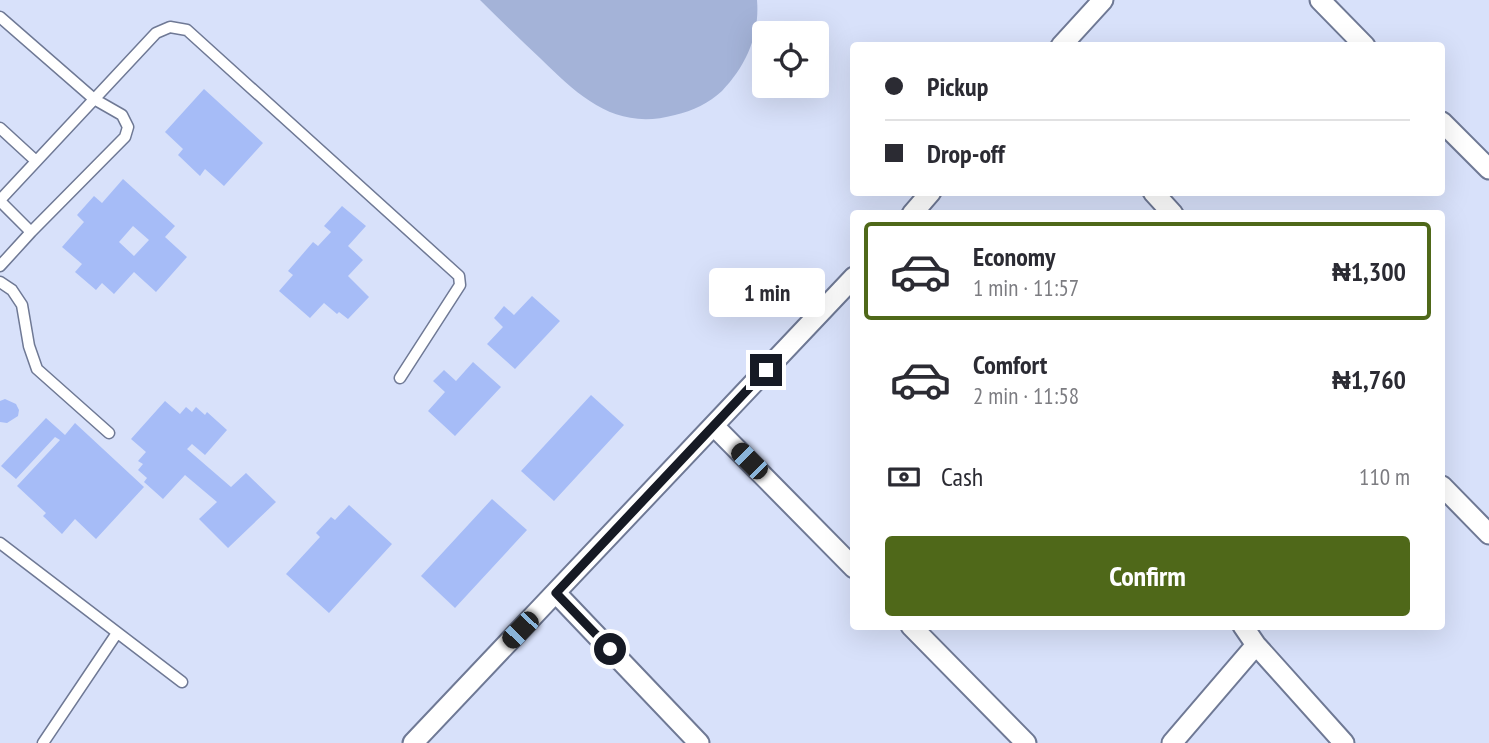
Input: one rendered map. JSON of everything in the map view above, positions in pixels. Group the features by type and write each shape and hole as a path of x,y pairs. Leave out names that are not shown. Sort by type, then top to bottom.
{"street":[{"path":"1064,42 1103,0"},
{"path":"1320,0 1362,42"},
{"path":"1445,125 1489,169"},
{"path":"915,210 927,196"},
{"path":"1157,196 1169,210"},
{"path":"413,743 850,281"},
{"path":"713,426 850,564"},
{"path":"1445,489 1489,534"},
{"path":"556,593 699,743"},
{"path":"915,630 1026,743"},
{"path":"1246,630 1343,743"},
{"path":"1172,743 1256,645"}],"lane":[{"path":"0,17 94,99 122,115 128,127 125,137 0,266"},
{"path":"31,232 0,200 156,33 170,27 187,30 458,276 460,285 400,378"},
{"path":"0,128 36,161"},
{"path":"0,282 12,290 22,305 29,346 37,369 109,432"},
{"path":"0,543 182,682"},
{"path":"43,743 117,634"}],"shaded area":[{"path":"480,0 757,0 756,21 752,21 752,44 738,71 722,91 694,109 654,119 617,115 585,98"}],"building":[{"path":"204,89 263,143 224,186 205,169 200,176 178,155 183,149 165,132"},
{"path":"123,179 175,226 165,237 187,257 156,292 134,272 114,294 102,283 96,290 75,272 82,264 62,247 84,222 77,215 94,196 102,203","holes":["133,226 149,240 134,256 119,242"]},
{"path":"342,206 366,226 348,246 363,260 348,276 369,297 348,319 324,303 310,318 279,291 293,275 288,271 313,242 318,246 331,232 324,226"},
{"path":"532,296 560,321 515,369 487,344 503,327 494,318 504,306 514,315"},
{"path":"473,362 501,387 455,436 428,411 445,392 433,381 444,370 456,381"},
{"path":"591,395 624,425 554,501 521,471"},
{"path":"5,399 16,404 19,410 18,416 7,423 0,422 0,401"},
{"path":"165,401 180,414 186,407 192,412 196,407 205,415 207,412 227,430 205,455 192,444 187,449 231,487 246,473 276,502 228,548 199,519 217,502 185,475 163,499 144,482 147,478 138,470 143,464 138,461 146,452 131,439"},
{"path":"46,418 65,435 75,423 144,487 96,539 75,519 62,534 43,516 46,513 17,486 60,440 55,437 16,479 1,466"},
{"path":"492,499 527,530 455,608 421,576"},
{"path":"349,505 392,544 329,613 286,574 320,537 316,533 331,517 335,520"}],"route":[{"path":"610,649 556,593 766,370"}]}
